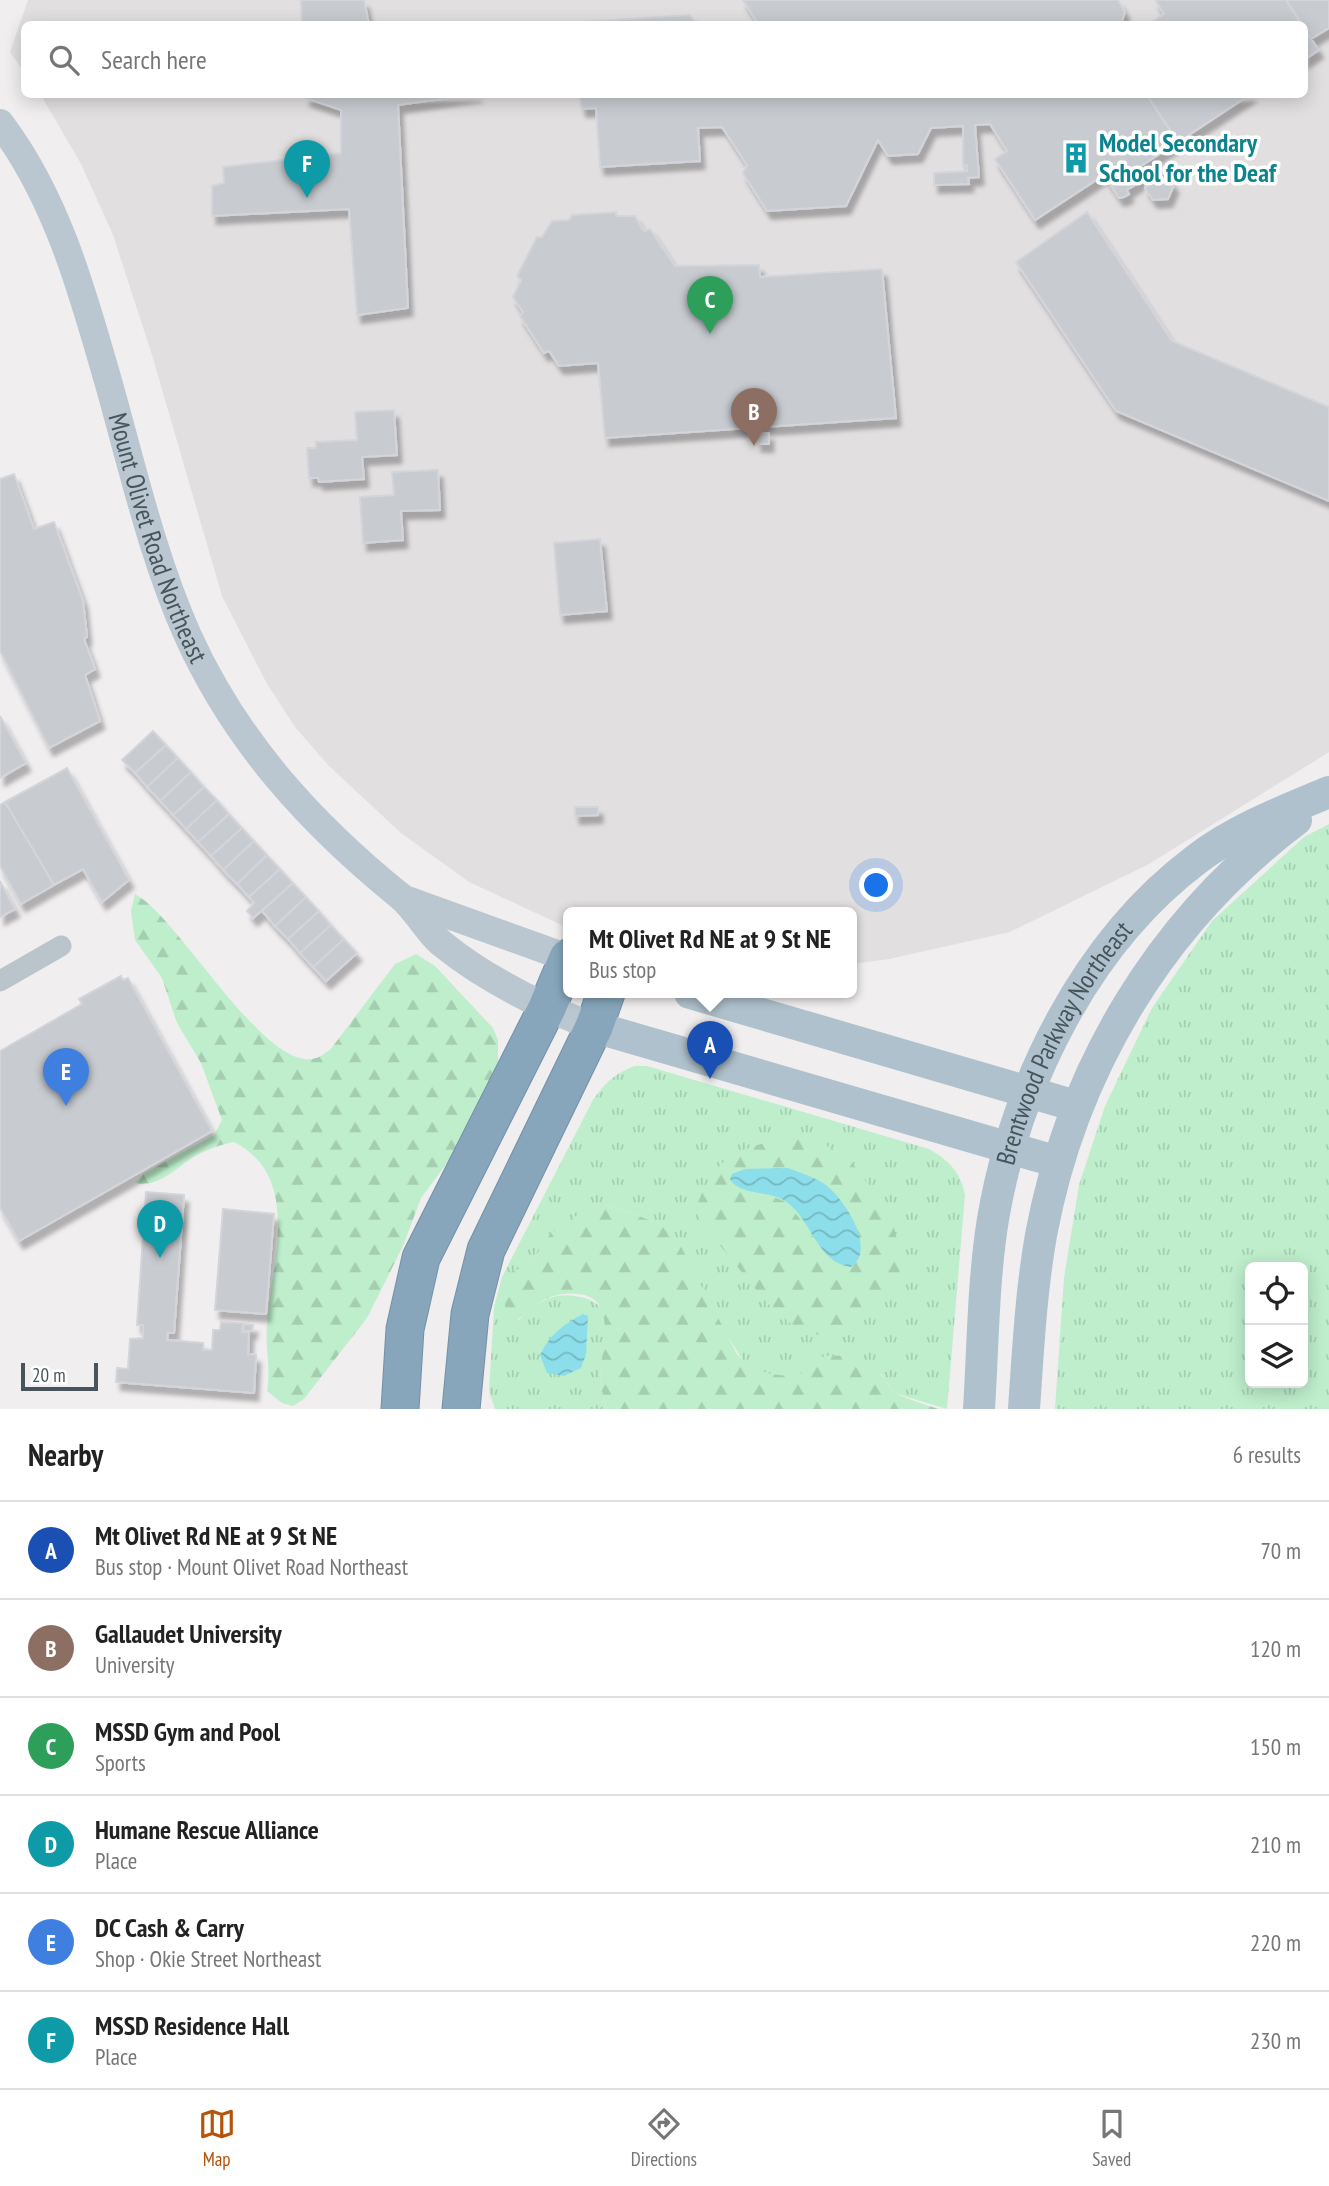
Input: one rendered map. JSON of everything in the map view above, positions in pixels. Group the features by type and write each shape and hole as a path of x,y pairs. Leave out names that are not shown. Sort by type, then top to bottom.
{"highway":[{"path":"400,1409 408,1310 421,1258 547,1008 563,970"},
{"path":"461,1409 470,1314 486,1250 600,1010"}],"main road":[{"name":"Mount Olivet Road Northeast","path":"0,123 34,178 70,261 167,581 206,672 240,730 281,785 327,834 404,899 439,941 491,978 547,1008 600,1010 1058,1162"},
{"name":"Brentwood Parkway Northeast","path":"979,1409 992,1223 1009,1147 1028,1091 1049,1046 1089,978 1122,932 1155,896 1209,850 1263,821 1329,793"},
{"name":"Brentwood Parkway Northeast","path":"1024,1409 1037,1261 1058,1162 1076,1106 1120,1019 1168,944 1235,870 1329,793"},
{"name":"Mount Olivet Road Northeast","path":"404,899 563,956"},
{"path":"707,998 1076,1106"}],"street":[{"path":"0,981 61,946"}],"shaded area":[{"path":"28,0 1329,0 1329,752 1149,864 1010,932 889,959 857,963 857,907 563,907 563,926 469,882 401,833 329,766 295,727 266,682 222,596 152,355 113,235 81,164 43,98 1308,98 1308,21 21,21 21,68 10,52"}],"green space":[{"path":"1329,824 1329,1409 1055,1409 1064,1278 1079,1185 1105,1106 1152,1008 1212,921 1304,837"},
{"path":"135,894 153,908 174,931 248,1019 273,1043 296,1057 316,1058 330,1050 395,964 416,954 435,966 493,1028 498,1040 498,1061 491,1083 456,1151 421,1198 403,1246 367,1318 304,1399 293,1406 282,1403 267,1391 267,1326 278,1225 276,1200 269,1177 256,1158 234,1142 191,1158 156,1181 135,1183 143,1174 214,1135 222,1120 201,1063 177,1023 162,978 135,940 131,911"},
{"path":"635,1066 647,1066 929,1149 953,1168 965,1195 947,1409 894,1393 882,1375 869,1367 801,1376 771,1376 745,1364 658,1223 605,1204 550,1234 532,1262 518,1321 536,1305 557,1296 574,1296 590,1300 599,1306 605,1315 606,1326 600,1377 607,1409 495,1409 489,1392 494,1307 502,1277 593,1100 611,1079"},
{"path":"787,1136 811,1138 848,1157 893,1223 900,1253 899,1280 889,1296 861,1323 822,1335 813,1334 790,1323 766,1302 700,1221 696,1207 712,1175 730,1157","holes":["754,1190 839,1197 855,1223 861,1253 837,1263 828,1256 787,1202"]},
{"path":"605,1204 658,1223 678,1241 737,1354 751,1366 774,1374 800,1376 815,1359 837,1355 848,1357 880,1374 897,1394 939,1409 607,1409 600,1381 604,1320 601,1308 594,1299 581,1294 552,1296 507,1324 502,1277 532,1262 550,1234 586,1209"}],"water":[{"path":"788,1168 823,1183 848,1211 855,1223 861,1248 858,1259 851,1267 840,1264 822,1250 803,1220 788,1203 773,1196 748,1191 735,1185 730,1179 732,1174 745,1169"},
{"path":"583,1314 588,1316 586,1354 581,1368 564,1376 547,1373 540,1355 543,1348 557,1331"}],"building":[{"path":"301,0 364,0 368,21 302,21"},
{"path":"743,0 1118,0 1125,12 1122,21 756,21"},
{"path":"1155,0 1286,0 1300,21 1154,21 1164,14"},
{"path":"1286,0 1329,0 1329,28 1311,39 1308,34 1308,21 1299,21"},
{"path":"690,15 694,21 599,21"},
{"path":"1308,35 1319,50 1308,57"},
{"path":"306,98 449,98 398,105 408,308 357,315 349,209 212,216 212,186 224,183 223,167 341,153 341,110"},
{"name":"Model Secondary School for the Deaf","path":"580,98 1149,98 1178,142 1138,168 1143,174 1138,183 1127,190 1129,194 1124,197 1119,198 1104,175 1035,220 995,159 1007,151 990,124 975,125 979,177 968,178 969,184 934,185 934,173 967,171 967,165 963,166 963,126 931,128 918,154 888,156 878,140 846,206 767,211 743,173 747,165 722,127 698,128 700,161 600,167 596,108 582,109"},
{"path":"1149,98 1245,98 1178,142"},
{"path":"1165,173 1174,185 1168,199 1153,200 1145,188 1150,177"},
{"path":"616,212 616,216 635,216 644,231 650,229 675,266 759,265 760,277 882,269 896,418 605,438 598,363 559,366 549,351 544,353 520,316 523,312 513,297 521,280 517,276 537,237 542,237 552,221 569,220 572,215"},
{"path":"1087,212 1172,341 1329,407 1329,501 1116,411 1016,262"},
{"path":"394,410 397,455 362,457 364,479 319,482 318,478 309,478 307,448 316,448 316,442 357,440 355,412"},
{"path":"757,433 769,433 769,444 757,444"},
{"path":"438,470 440,510 401,511 403,540 363,543 360,497 394,495 392,472"},
{"path":"14,474 34,529 54,522 83,601 87,637 84,639 95,669 85,675 100,721 49,748 0,651 0,479"},
{"path":"600,539 607,611 560,615 554,543"},
{"path":"0,716 26,763 0,778"},
{"path":"153,731 166,745 135,773 122,760"},
{"path":"166,745 178,758 147,787 135,773"},
{"path":"178,758 191,772 160,801 147,787"},
{"path":"67,768 129,880 102,902 83,869 54,885 5,802"},
{"path":"191,772 204,787 173,815 160,801"},
{"path":"204,787 217,800 186,829 173,815"},
{"path":"217,800 229,814 198,842 186,829"},
{"path":"5,802 54,885 21,904 0,866 0,805"},
{"path":"575,807 598,807 598,815 575,816"},
{"path":"229,814 242,828 211,856 198,842"},
{"path":"242,828 254,841 223,870 211,856"},
{"path":"254,841 267,855 237,884 223,870"},
{"path":"267,855 280,869 249,897 237,884"},
{"path":"280,869 293,883 253,918 247,911 254,903 249,897"},
{"path":"0,881 15,909 0,917"},
{"path":"293,883 306,897 275,926 262,911"},
{"path":"306,897 319,911 288,939 275,926"},
{"path":"319,911 331,925 300,953 288,939"},
{"path":"331,925 344,939 313,967 300,953"},
{"path":"344,939 357,953 326,981 313,967"},
{"path":"121,976 123,980 128,978 212,1131 19,1241 0,1208 0,1051 82,1004 79,999"},
{"path":"146,1192 184,1195 174,1333 168,1333 167,1340 203,1343 203,1350 212,1350 213,1330 220,1330 221,1322 243,1323 242,1332 249,1332 248,1354 256,1355 254,1393 116,1382 117,1368 128,1369 130,1339 143,1338 143,1325 137,1325"},
{"path":"223,1209 274,1214 266,1314 215,1310"},
{"path":"244,1324 253,1325 252,1331 243,1331"}],"place":[{"name":"Model Secondary School for the Deaf","path":"1076,158"},
{"name":"MSSD Residence Hall","path":"307,198"},
{"name":"MSSD Gym and Pool","path":"710,334"},
{"name":"Gallaudet University","path":"754,446"},
{"name":"Mt Olivet Rd NE at 9 St NE","path":"710,1079"},
{"name":"DC Cash & Carry","path":"66,1106"},
{"name":"Humane Rescue Alliance","path":"160,1258"}]}
